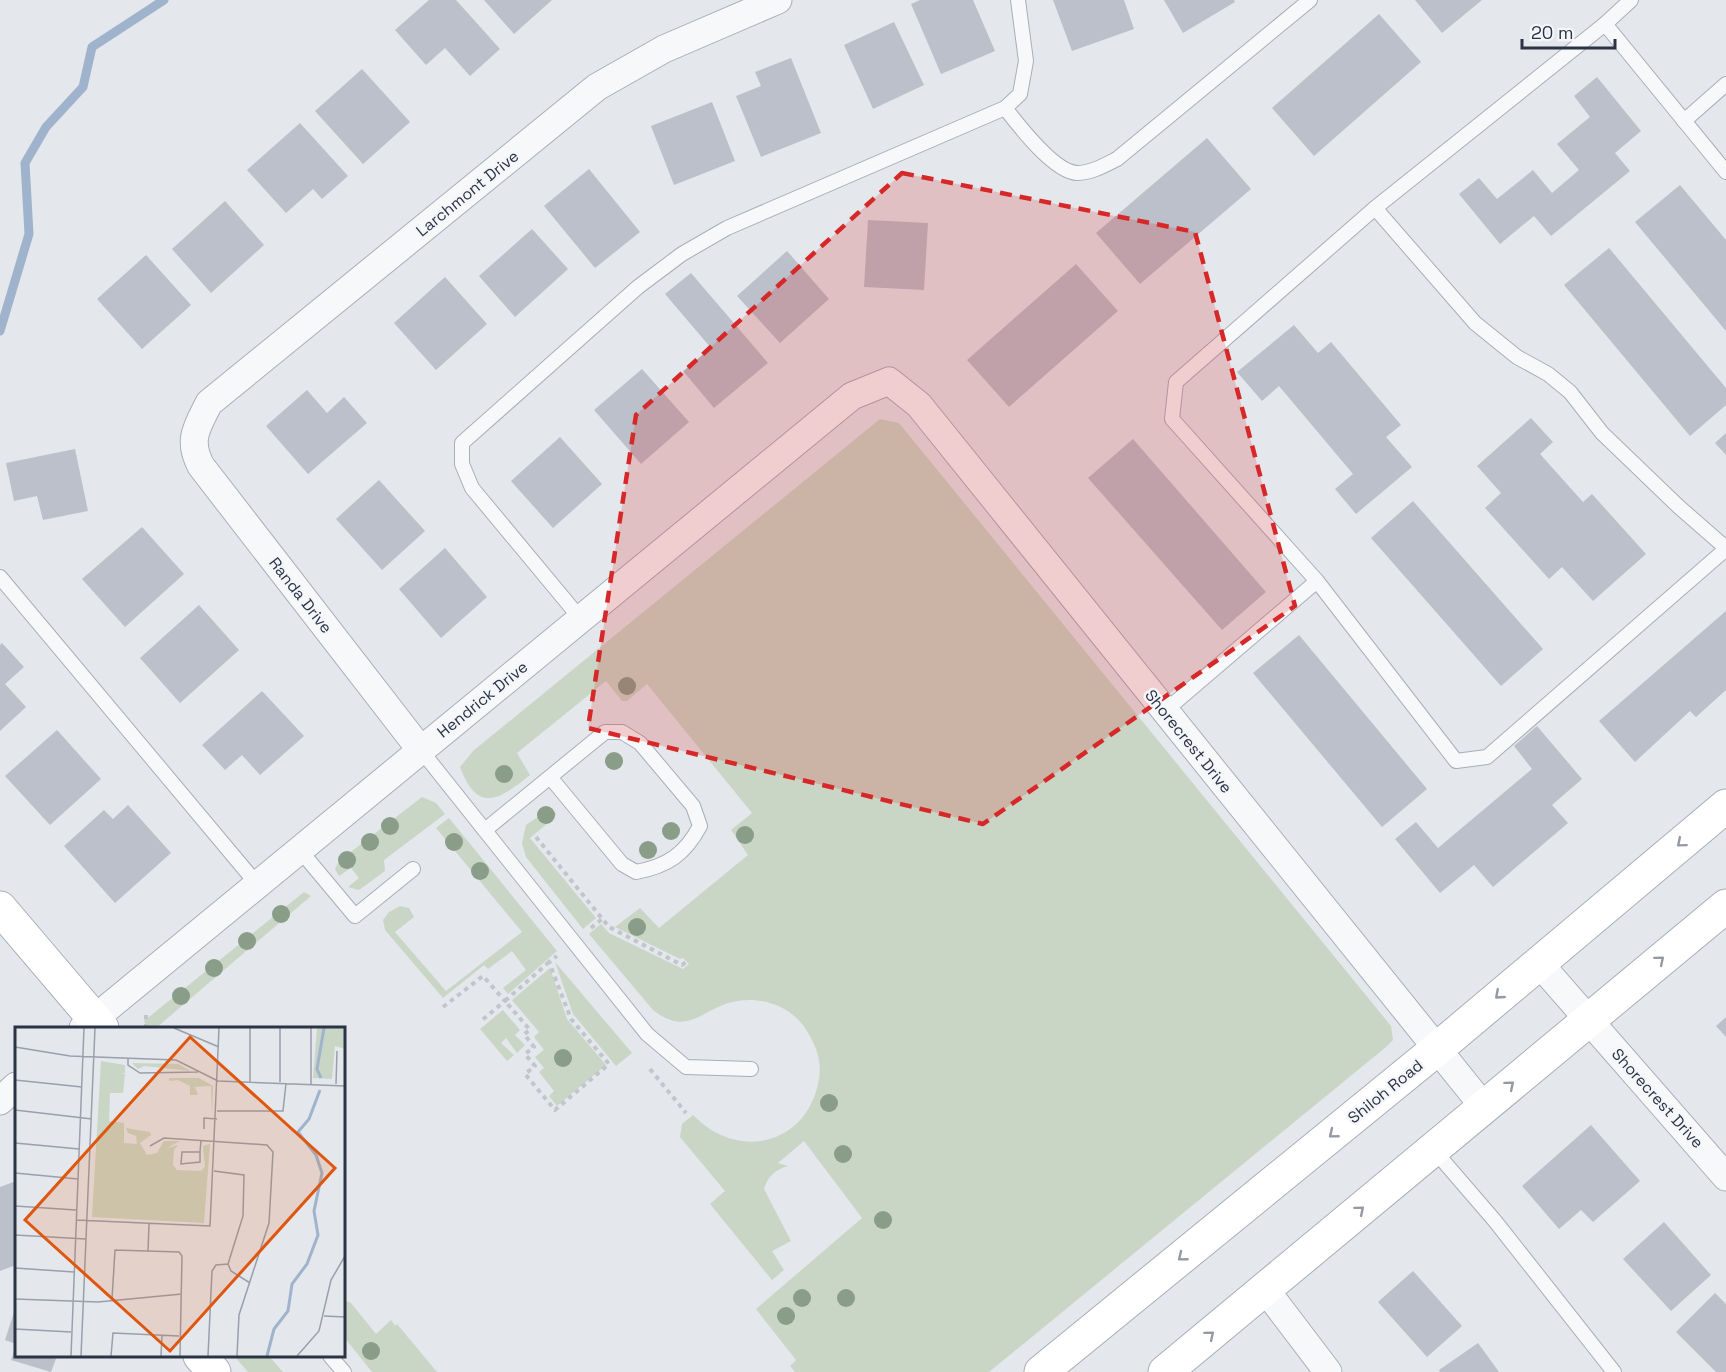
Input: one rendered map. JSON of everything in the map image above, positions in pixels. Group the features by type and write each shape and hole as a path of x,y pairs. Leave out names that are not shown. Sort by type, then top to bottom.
{"main road":[{"name":"Shiloh Road","path":"1041,1372 1437,1049 1726,806"},
{"path":"1165,1372 1726,906"},
{"path":"0,908 93,1025"},
{"path":"201,1357 214,1372"}],"street":[{"name":"Larchmont Drive","path":"193,435 209,403 597,87 664,49 778,0"},
{"name":"Hendrick Drive","path":"93,1025 299,849 852,396 889,381"},
{"name":"Shorecrest Drive","path":"889,381 919,405 1484,1107"},
{"name":"Randa Drive","path":"193,435 194,454 201,466 420,749"},
{"name":"Shorecrest Drive","path":"1538,962 1726,1177"},
{"path":"0,1101 15,1087"},
{"path":"1265,1289 1328,1372"}],"lane":[{"path":"580,618 472,488 462,464 462,443 638,287 682,254 727,228 1005,108 1020,94 1026,61 1018,0"},
{"path":"1005,108 1021,128 1061,167 1076,173 1096,170 1117,159 1310,0"},
{"path":"1375,208 1475,322 1517,357 1548,374 1570,392 1602,433 1679,507 1726,548 1487,758 1474,761 1456,761 1317,581 1172,419 1176,382 1375,208 1605,24 1631,0"},
{"path":"1605,24 1726,172"},
{"path":"1684,121 1726,84"},
{"path":"0,577 257,884"},
{"path":"1165,711 1317,581"},
{"path":"485,830 605,732 622,732 640,743 693,806 700,826 691,844 660,868 636,872 622,864 550,777"},
{"path":"420,749 646,1034 686,1067 751,1069"},
{"path":"299,849 355,916 413,869"},
{"path":"1433,1149 1502,1230 1614,1372"},
{"path":"331,1357 344,1372"}],"path":[{"path":"536,837 609,927 671,960 682,965 686,962"},
{"path":"587,931 602,919"},
{"path":"481,1021 558,955"},
{"path":"443,1007 483,976 530,1030 524,1034 534,1047 525,1054 536,1066 525,1074 555,1110 609,1064 571,1018 549,962"}],"highlighted area":[{"path":"902,173 1195,232 1295,606 983,824 588,728 636,415"}],"green space":[{"path":"880,419 899,423 1391,1026 1393,1040 989,1372 795,1372 790,1366 796,1360 756,1309 862,1218 804,1141 778,1163 788,1166 773,1174 764,1189 791,1241 772,1251 784,1270 772,1280 710,1204 725,1191 680,1137 682,1124 693,1115 711,1130 730,1138 750,1142 769,1139 786,1132 801,1119 812,1101 820,1072 816,1048 801,1022 784,1009 764,1002 743,1000 732,1002 685,1021 665,1018 653,1010 589,934 601,924 609,933 683,969 689,964 683,958 680,959 615,927 640,908 659,928 748,855 731,830 752,813 647,684 627,701 622,701 606,681 517,753 530,775 499,796 482,797 474,792 460,767 473,751"},
{"path":"422,797 436,803 445,814 384,860 385,871 359,890 348,887 359,878 351,868 339,876 335,869 339,861"},
{"path":"548,810 556,813 555,817 530,838 596,918 583,929 526,857 522,843 526,825"},
{"path":"449,818 557,951 508,994 503,988 526,970 512,951 488,969 484,965 443,998 385,930 383,920 389,912 400,906 409,908 414,917 395,932 446,991 522,932 436,828"},
{"path":"304,892 311,896 157,1027 147,1027 144,1021"},
{"path":"555,962 632,1053 616,1066 573,1014"},
{"path":"550,968 567,1019 606,1065 557,1106 549,1096 554,1091 539,1072 544,1068 535,1057 544,1050 534,1037 539,1032 512,1000"},
{"path":"503,1010 520,1030 515,1035 525,1045 517,1053 506,1038 501,1043 514,1055 507,1061 480,1029"},
{"path":"345,1300 351,1303 376,1334 391,1320 395,1326 397,1324 437,1372 372,1372 345,1338"},
{"path":"235,1357 270,1357 283,1372 248,1372"}],"building":[{"path":"429,0 456,0 500,49 470,76 445,48 426,65 395,30"},
{"path":"484,0 552,0 514,34"},
{"path":"920,0 973,0 995,51 941,74 911,4"},
{"path":"1053,0 1124,0 1134,29 1072,51"},
{"path":"1164,0 1234,0 1235,2 1183,33"},
{"path":"1415,0 1482,0 1442,33"},
{"path":"1379,14 1421,62 1314,156 1272,108"},
{"path":"894,22 924,85 873,109 844,45"},
{"path":"791,58 821,133 761,157 736,96 761,86 755,72"},
{"path":"362,69 410,122 363,164 315,111"},
{"path":"1597,77 1641,131 1615,153 1630,171 1551,236 1534,216 1500,244 1459,194 1479,178 1497,199 1533,170 1552,193 1579,170 1557,144 1590,117 1574,96"},
{"path":"712,102 735,161 674,185 651,126"},
{"path":"300,123 348,176 322,199 313,189 286,213 247,170"},
{"path":"1207,138 1251,189 1140,284 1096,233"},
{"path":"589,169 640,232 595,268 544,206"},
{"path":"1680,185 1726,240 1726,331 1635,222"},
{"path":"225,201 264,245 211,293 172,249"},
{"path":"868,220 928,223 924,290 864,287"},
{"path":"532,229 568,269 515,317 479,276"},
{"path":"1609,248 1726,388 1726,405 1690,436 1564,285"},
{"path":"787,251 829,299 780,343 737,296"},
{"path":"146,255 191,305 142,349 97,299"},
{"path":"1076,264 1118,311 1009,407 967,360"},
{"path":"691,273 768,363 714,408 683,371 711,348 665,294"},
{"path":"445,277 487,324 436,370 394,323"},
{"path":"1294,325 1318,353 1331,342 1401,425 1386,437 1412,467 1356,514 1335,489 1353,474 1279,386 1262,401 1237,372"},
{"path":"642,369 689,422 641,464 594,410"},
{"path":"307,390 327,413 344,397 367,423 308,474 266,426"},
{"path":"1531,418 1553,442 1540,454 1583,502 1592,494 1646,554 1593,601 1562,567 1549,579 1485,508 1501,493 1477,466"},
{"path":"1726,433 1726,455 1715,443"},
{"path":"560,437 602,484 553,528 511,481"},
{"path":"1133,439 1266,592 1222,630 1088,478"},
{"path":"75,449 88,511 43,520 37,496 14,501 6,463"},
{"path":"379,480 425,531 382,570 336,519"},
{"path":"1413,501 1543,649 1501,686 1371,538"},
{"path":"142,527 184,574 125,627 82,579"},
{"path":"445,548 487,597 441,638 399,589"},
{"path":"199,605 239,650 180,703 140,658"},
{"path":"1726,611 1726,690 1696,717 1690,711 1635,762 1599,721"},
{"path":"1299,635 1427,789 1382,827 1253,673"},
{"path":"2,643 24,667 5,684 26,707 0,731 0,645"},
{"path":"262,691 304,736 260,775 242,755 225,770 202,745"},
{"path":"1537,726 1582,779 1552,805 1568,823 1493,887 1474,865 1440,893 1395,839 1416,822 1438,848 1532,769 1514,746"},
{"path":"57,730 101,779 50,825 5,776"},
{"path":"128,805 171,853 115,903 64,846 104,810 113,819"},
{"path":"1726,1017 1726,1037 1716,1026"},
{"path":"1591,1125 1640,1181 1593,1222 1581,1210 1559,1229 1522,1186"},
{"path":"15,1181 15,1265 0,1271 0,1187"},
{"path":"1664,1222 1711,1275 1671,1311 1623,1259"},
{"path":"1413,1271 1462,1326 1427,1357 1378,1302"},
{"path":"1715,1293 1726,1304 1726,1372 1716,1372 1676,1332"},
{"path":"15,1309 15,1344 5,1340"},
{"path":"1478,1343 1499,1372 1440,1372 1439,1370"},
{"path":"15,1349 15,1357 57,1357 51,1372 11,1360"}],"waterway":[{"path":"0,331 29,234 25,163 46,127 83,87 92,47 164,0"}]}
